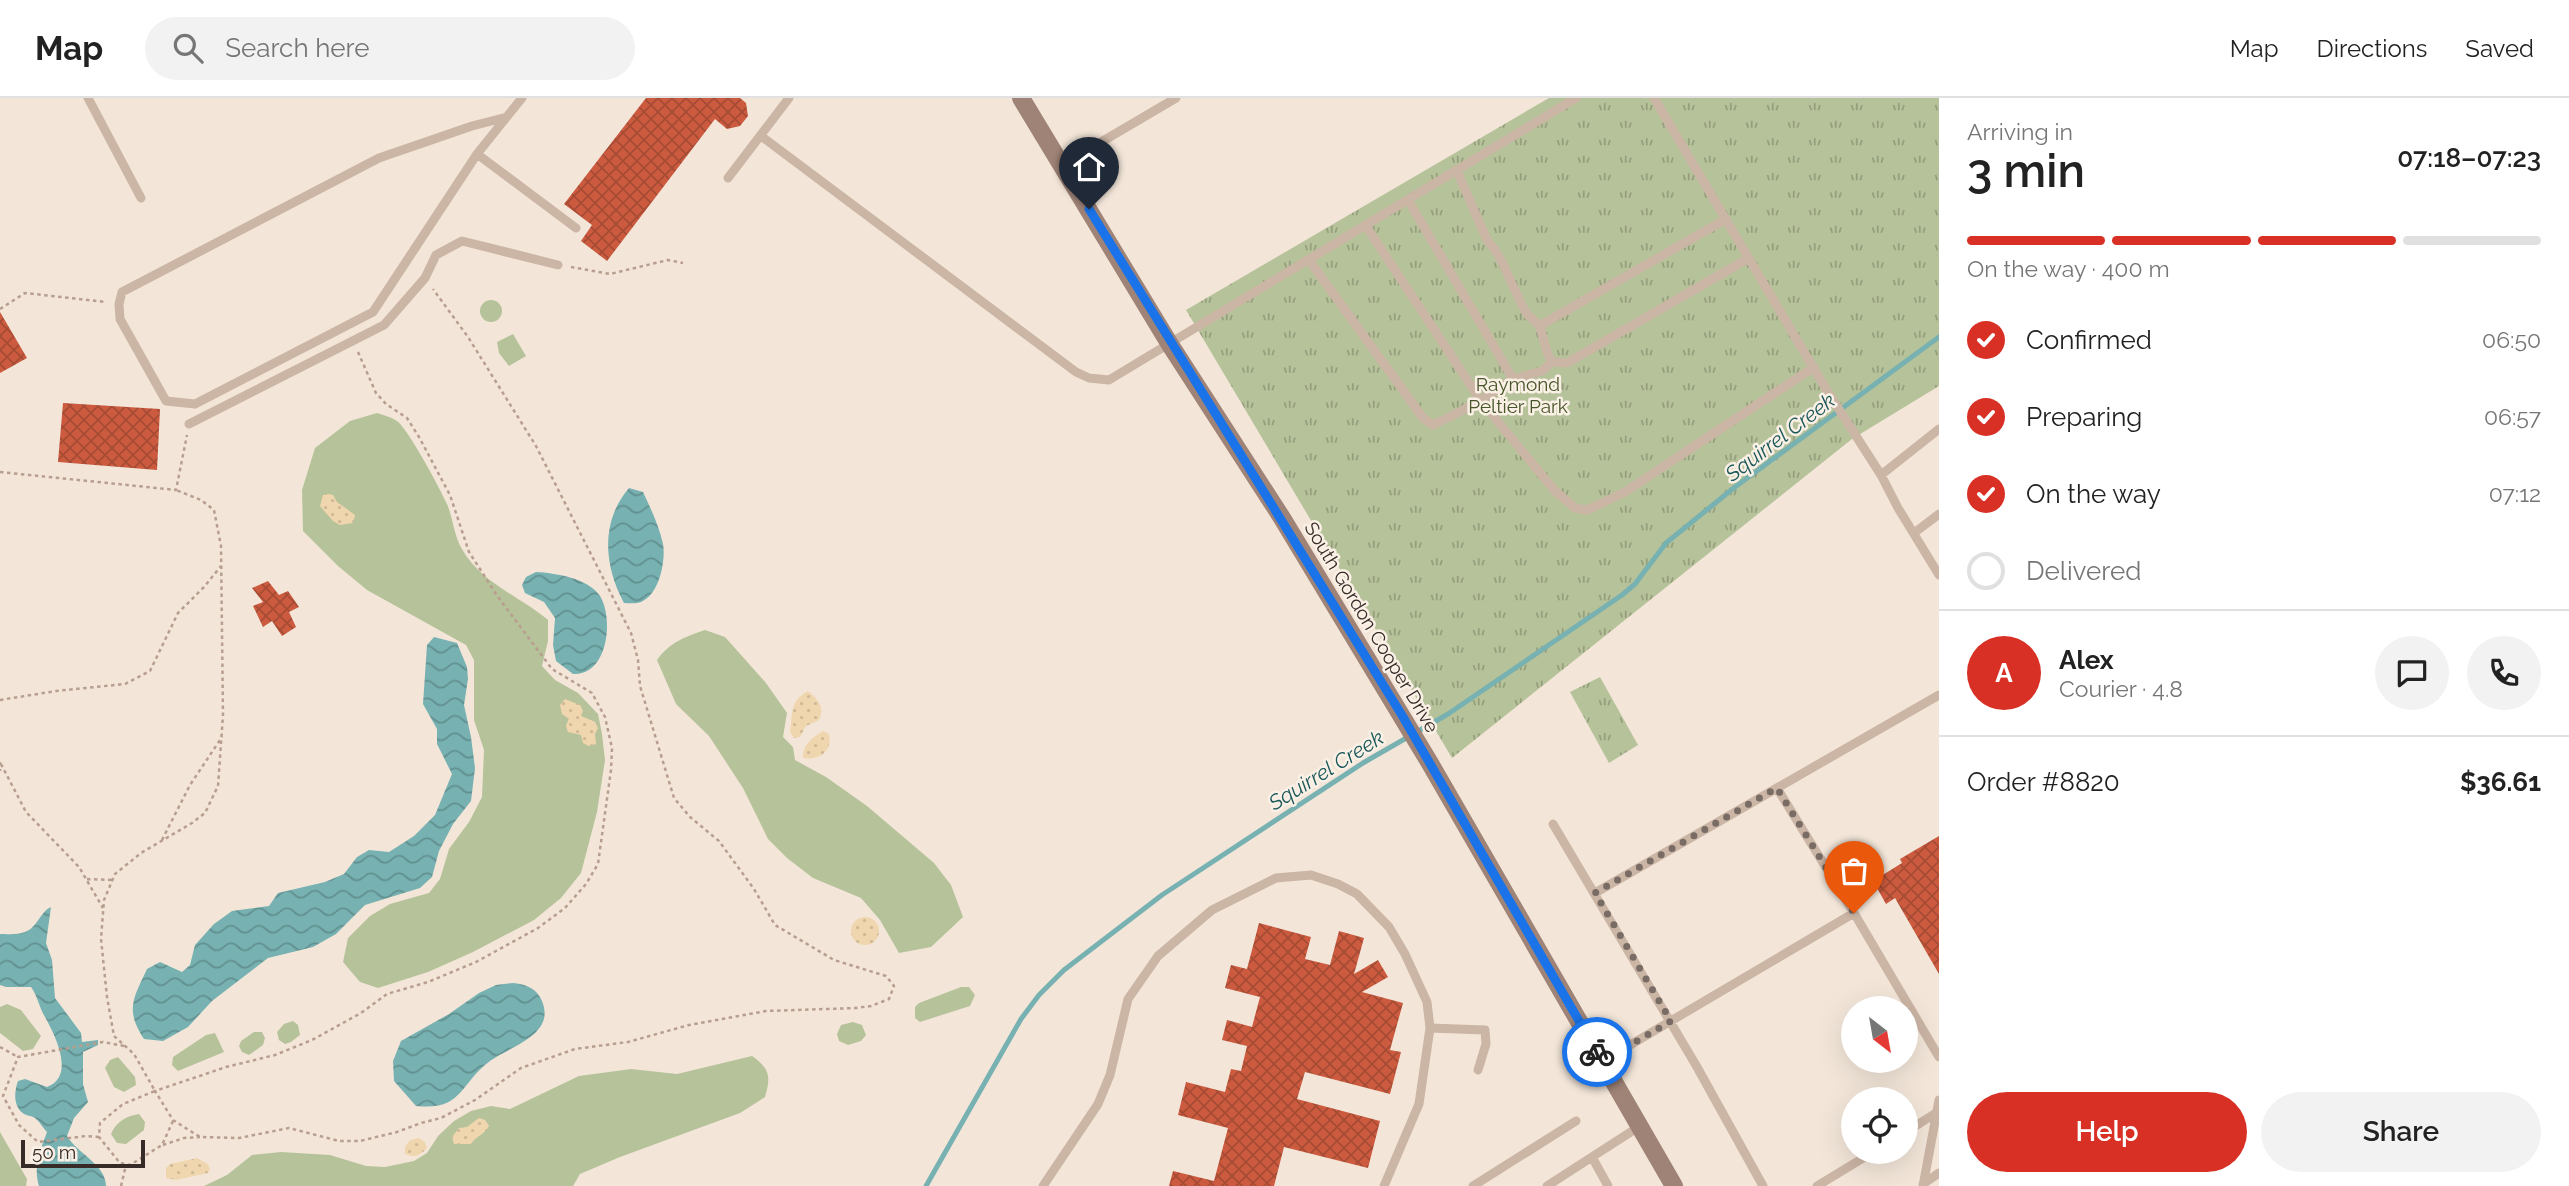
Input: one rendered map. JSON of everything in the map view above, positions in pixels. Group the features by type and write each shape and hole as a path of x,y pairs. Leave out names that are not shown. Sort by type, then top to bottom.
{"main road":[{"name":"South Gordon Cooper Drive","path":"1021,98 1170,344 1282,519 1403,717 1674,1186"}],"lane":[{"path":"88,98 141,198"},
{"path":"507,117 472,126 379,158 122,292 119,304 120,319 166,401 195,404 373,312 477,153 507,117 522,98"},
{"path":"729,178 789,98"},
{"path":"1062,165 1176,98"},
{"path":"761,135 1076,372 1089,378 1109,380 1576,98"},
{"path":"1654,98 1938,571"},
{"path":"477,153 576,228"},
{"path":"1457,171 1507,278 1516,287 1527,314 1539,326 1546,354 1552,362"},
{"path":"1408,200 1513,379"},
{"path":"1539,326 1726,219"},
{"path":"1366,226 1481,401 1555,491 1575,508 1587,510 1625,492 1814,367"},
{"path":"189,424 384,325 425,278 436,255 462,241 558,265"},
{"path":"1309,260 1423,418 1433,425 1481,401 1513,379 1542,371 1552,362 1567,363 1749,258"},
{"path":"1881,475 1939,429"},
{"path":"1914,533 1939,514"},
{"path":"1595,893 1939,695"},
{"path":"1777,788 1939,1057"},
{"path":"1553,824 1671,1021 1763,1186"},
{"path":"1043,1186 1098,1104 1110,1075 1128,999 1158,956 1212,910 1276,878 1311,875 1357,894 1389,927 1427,1002 1430,1028 1419,1104 1384,1186"},
{"path":"1603,1061 1854,913"},
{"path":"1430,1028 1485,1030 1486,1044 1478,1070"},
{"path":"1922,1185 1939,1100"},
{"path":"1918,1124 1936,1113"},
{"path":"1473,1186 1576,1121"},
{"path":"1547,1186 1640,1126"},
{"path":"1592,1157 1608,1186"},
{"path":"1817,1186 1853,1164"},
{"path":"1922,1185 1939,1173"}],"path":[{"path":"558,265 610,274 668,260 682,263"},
{"path":"353,342 376,393 386,404 407,418 419,437 450,495 469,552 498,597 552,669 592,693 605,717 612,748 611,770 597,864 586,884 565,908 538,928 476,962 428,982 387,994 312,1040 275,1055 226,1067 123,1104 100,1123 99,1137 107,1150 120,1163 126,1165 162,1145 184,1138 239,1138 289,1128 339,1141 360,1141 442,1118 475,1100 522,1068 575,1049 628,1042 690,1025 766,1010 806,1011 871,1006 889,999 894,986 887,976 855,964 834,960 775,925 754,889 719,841 690,817 674,798 646,707 631,633 536,446 468,337 425,278"},
{"path":"0,309 25,293 119,304"},
{"path":"176,490 189,424"},
{"path":"0,472 176,490 201,500 214,510 221,547 222,737 218,786 205,813 114,874 104,900 102,939 107,997 114,1036 134,1054 173,1120 200,1137"},
{"path":"0,700 125,684 150,671 178,612 221,566"},
{"path":"161,841 190,785 222,737"},
{"path":"0,763 0,771"},
{"path":"0,763 26,812 71,858 87,879 103,908"},
{"path":"87,879 112,880"},
{"path":"0,1047 18,1058 103,1042 125,1046"},
{"path":"18,1058 3,1096 10,1113 30,1137 38,1142 99,1137"},
{"path":"162,1145 173,1120"},
{"path":"121,1186 126,1165"}],"green space":[{"name":"Raymond Peltier Park","path":"1549,98 1939,98 1939,386 1852,439 1452,758 1186,310"},
{"path":"491,300 499,303 502,311 499,319 491,322 483,319 480,311 483,303"},
{"path":"513,334 526,356 509,366 499,353 497,342"},
{"path":"377,413 390,417 402,426 438,485 449,509 459,544 470,561 490,580 548,620 548,641 542,666 555,680 578,693 598,714 605,760 597,812 581,873 561,898 534,920 473,952 428,972 378,988 360,982 343,962 348,938 370,916 390,904 429,893 440,879 449,849 469,822 482,797 484,750 474,720 474,660 466,645 367,590 303,531 302,490 315,448 350,421","holes":["580,716 595,722 595,734 581,734 566,726 569,719"]},
{"path":"705,630 725,637 766,683 787,713 783,737 793,747 795,760 826,777 867,806 934,863 951,885 963,917 931,947 899,953 880,920 861,898 813,878 768,839 743,788 709,736 676,704 657,660 673,644"},
{"path":"1600,677 1638,745 1609,763 1570,692"},
{"path":"961,987 969,987 975,995 970,1006 920,1022 915,1018 915,1007 919,1003"},
{"path":"7,1004 21,1010 41,1036 33,1049 23,1051 0,1033 0,1007"},
{"path":"293,1021 298,1025 300,1035 285,1044 279,1040 277,1032 284,1024"},
{"path":"853,1022 862,1025 866,1035 861,1041 848,1045 839,1041 837,1034 841,1025"},
{"path":"254,1032 262,1032 265,1038 263,1045 249,1055 242,1052 239,1046 241,1041"},
{"path":"215,1033 224,1052 178,1071 172,1065 173,1057 206,1035"},
{"path":"752,1056 768,1074 765,1097 740,1113 580,1174 573,1186 204,1186 227,1175 252,1155 281,1152 330,1155 366,1166 385,1167 414,1161 427,1153 438,1136 454,1121 471,1111 491,1106 510,1109 579,1076 631,1069 677,1074"},
{"path":"118,1057 135,1077 136,1085 124,1092 114,1087 105,1068 110,1060"},
{"path":"139,1114 145,1122 144,1130 126,1144 117,1143 111,1134 116,1126 126,1118"},
{"path":"0,1132 27,1179 26,1186 0,1186"}],"sand":[{"path":"323,495 333,495 337,502 355,515 353,523 340,525 320,506"},
{"path":"808,691 820,704 821,715 819,720 806,726 800,737 794,738 790,732 793,708 798,699"},
{"path":"565,699 580,705 583,711 581,716 595,722 598,728 595,734 596,744 589,746 583,743 581,735 568,732 566,726 569,719 562,714 560,705"},
{"path":"823,731 829,734 827,750 814,758 803,758 806,745"},
{"path":"865,917 875,921 879,931 875,941 865,945 855,941 851,931 855,921"},
{"path":"479,1118 485,1120 489,1126 485,1131 471,1144 454,1144 452,1137 459,1128 467,1127"},
{"path":"419,1138 425,1142 427,1148 417,1156 405,1154 405,1147 410,1140"},
{"path":"197,1158 208,1164 208,1173 176,1180 166,1178 166,1168 170,1164"}],"water":[{"path":"629,488 643,492 657,524 664,551 657,585 647,598 635,603 624,603 617,589 608,544 613,515"},
{"path":"536,572 561,575 579,581 600,596 607,618 605,644 594,666 585,672 573,674 556,661 553,645 555,618 544,602 525,593 522,585 526,577"},
{"path":"434,637 457,643 467,667 464,705 475,768 471,801 453,824 439,851 432,877 420,888 365,905 336,934 313,947 268,958 212,1001 188,1027 163,1041 144,1039 134,1020 133,1004 147,969 160,962 182,972 190,965 195,945 214,924 232,911 269,906 278,893 325,882 344,874 357,857 369,850 389,852 414,836 435,815 452,774 437,744 437,729 423,704 427,645"},
{"path":"51,907 46,943 52,960 55,998 81,1033 82,1042 98,1040 98,1045 83,1052 83,1084 88,1102 74,1118 67,1136 96,1165 105,1179 106,1186 39,1186 37,1165 47,1132 35,1118 20,1111 16,1103 18,1081 25,1079 47,1087 56,1082 62,1065 58,1044 31,987 0,985 0,934 19,934 29,930"},
{"path":"513,983 528,987 540,997 544,1010 543,1021 538,1030 490,1061 452,1100 431,1106 416,1106 394,1081 393,1061 401,1041 449,1014 479,993 496,985"}],"building":[{"path":"646,98 740,98 746,103 748,116 740,126 727,129 715,119 607,261 581,241 592,225 564,204"},
{"path":"0,312 27,358 0,373"},
{"path":"63,403 160,409 157,470 58,462"},
{"path":"268,581 279,595 288,591 299,607 289,612 296,627 282,636 272,621 263,627 253,606 263,602 252,588"},
{"path":"1939,836 1939,974 1895,898 1886,904 1873,881 1902,863 1900,859"},
{"path":"1259,923 1311,937 1305,959 1330,965 1339,931 1364,938 1354,974 1378,960 1388,977 1362,992 1403,1003 1390,1050 1401,1052 1390,1094 1305,1072 1297,1099 1380,1121 1368,1168 1284,1147 1274,1186 1169,1186 1173,1171 1214,1181 1228,1128 1178,1115 1186,1082 1225,1092 1231,1069 1241,1071 1247,1046 1222,1040 1227,1020 1252,1027 1260,997 1225,988 1231,965 1247,969"}],"waterway":[{"name":"Squirrel Creek","path":"926,1186 1021,1019 1039,995 1064,970 1162,895 1363,763 1448,714 1622,595 1635,584 1666,543 1735,487 1939,337"}],"way so far":[{"path":"1597,1052 1603,1061 1671,1021 1595,893 1775,789 1777,788 1854,913"}],"route":[{"path":"1089,209 1403,717 1597,1052"}]}
